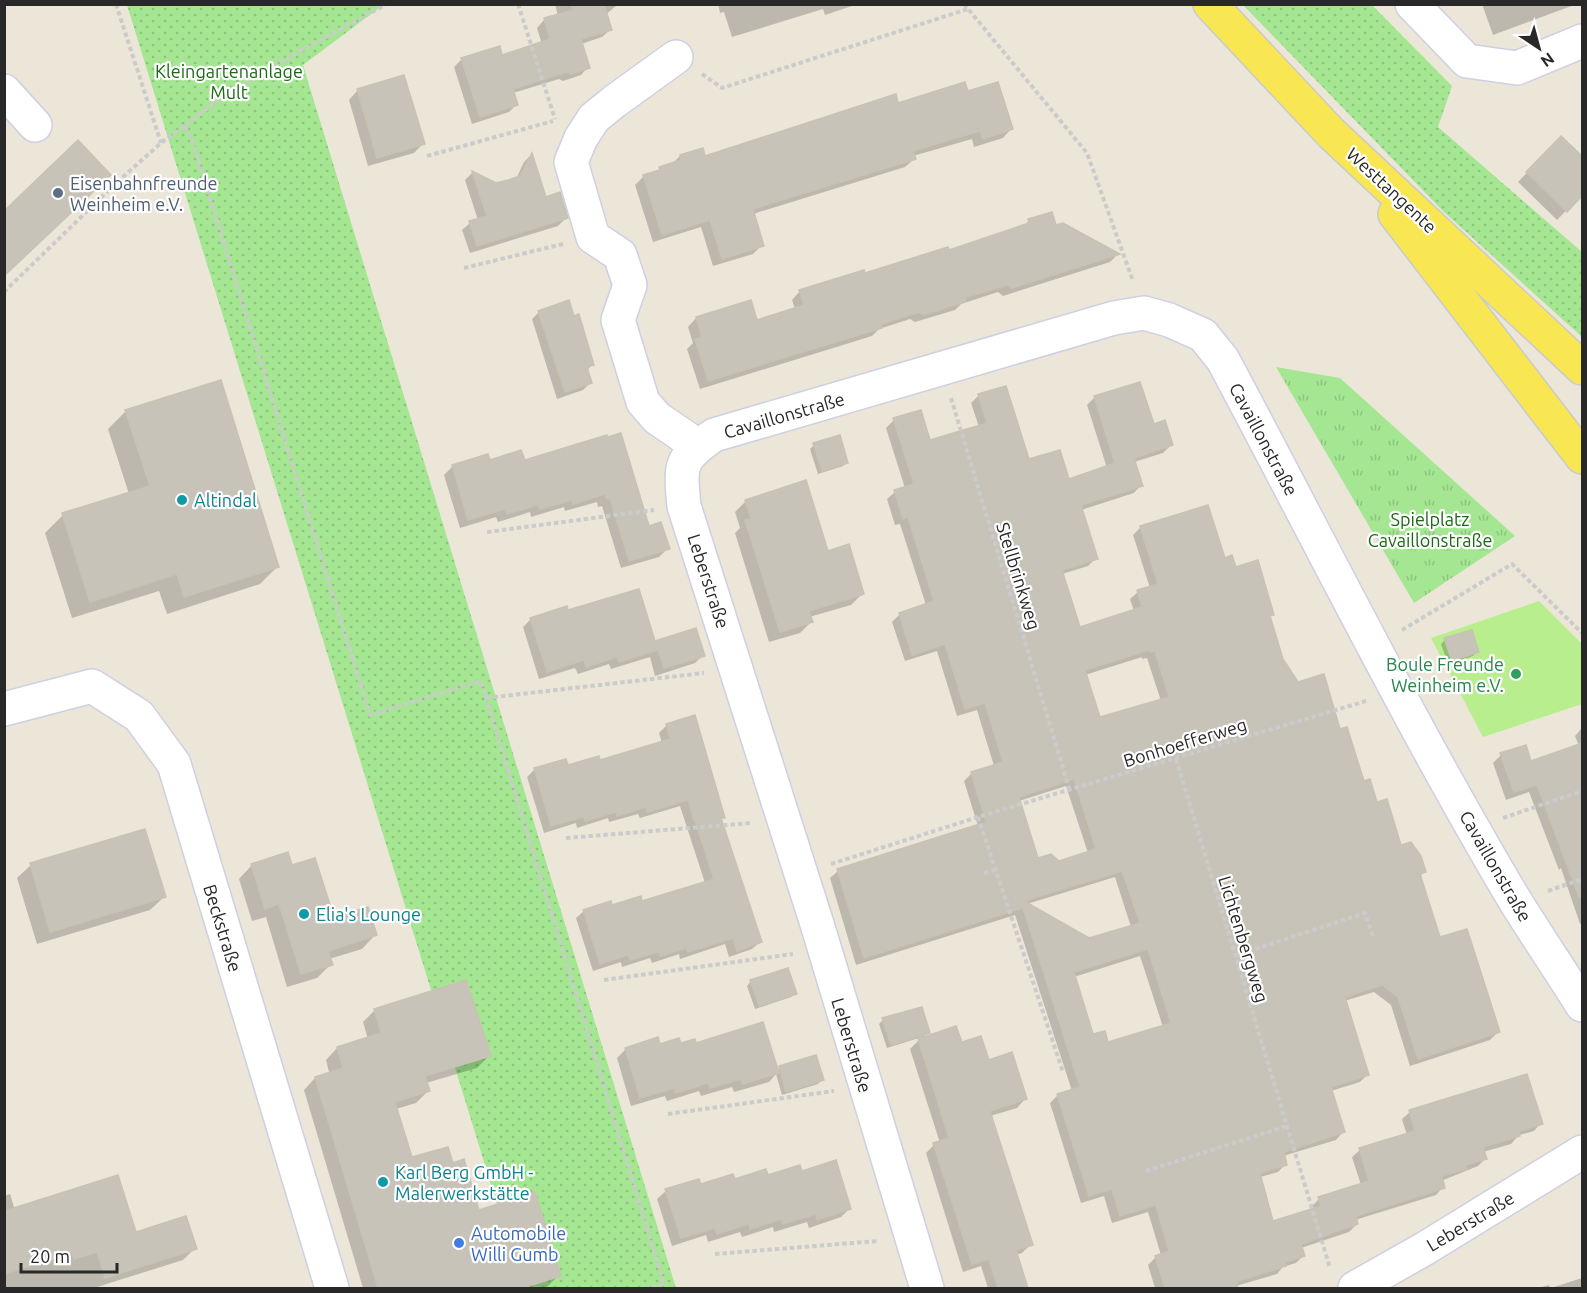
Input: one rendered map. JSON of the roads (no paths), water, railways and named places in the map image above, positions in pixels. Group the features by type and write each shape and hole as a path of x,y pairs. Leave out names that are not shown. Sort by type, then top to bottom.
{"main road":[{"name":"Westtangente","path":"1210,4 1331,132 1582,368"},
{"path":"1331,132 1582,457"},
{"path":"1543,330 1582,359"}],"street":[{"path":"1412,4 1467,61 1517,68 1582,41"},
{"path":"676,57 594,118 581,138 572,162 593,237 620,255 630,285 618,320 643,402 657,418 698,446"},
{"path":"4,91 35,125"},
{"name":"Cavaillonstraße","path":"698,446 714,435 1114,318 1144,313 1169,320 1203,335 1223,360 1398,691 1516,903 1582,1005"},
{"name":"Leberstraße","path":"698,446 687,457 681,477 684,506 738,669 927,1288"},
{"name":"Beckstraße","path":"4,709 92,686 139,716 174,764 332,1288"},
{"name":"Leberstraße","path":"1344,1283 1424,1249 1582,1152"}],"place":[{"name":"Eisenbahnfreunde Weinheim e.V.","path":"58,193"},
{"name":"Altindal","path":"182,500"},
{"name":"Boule Freunde Weinheim e.V.","path":"1516,674"},
{"name":"Elia's Lounge","path":"304,914"},
{"name":"Karl Berg GmbH - Malerwerkstätte","path":"383,1182"},
{"name":"Automobile Willi Gumb","path":"459,1243"}],"park label":[{"name":"Kleingartenanlage Mult","path":"229,82"},
{"name":"Spielplatz Cavaillonstraße","path":"1430,529"}]}
